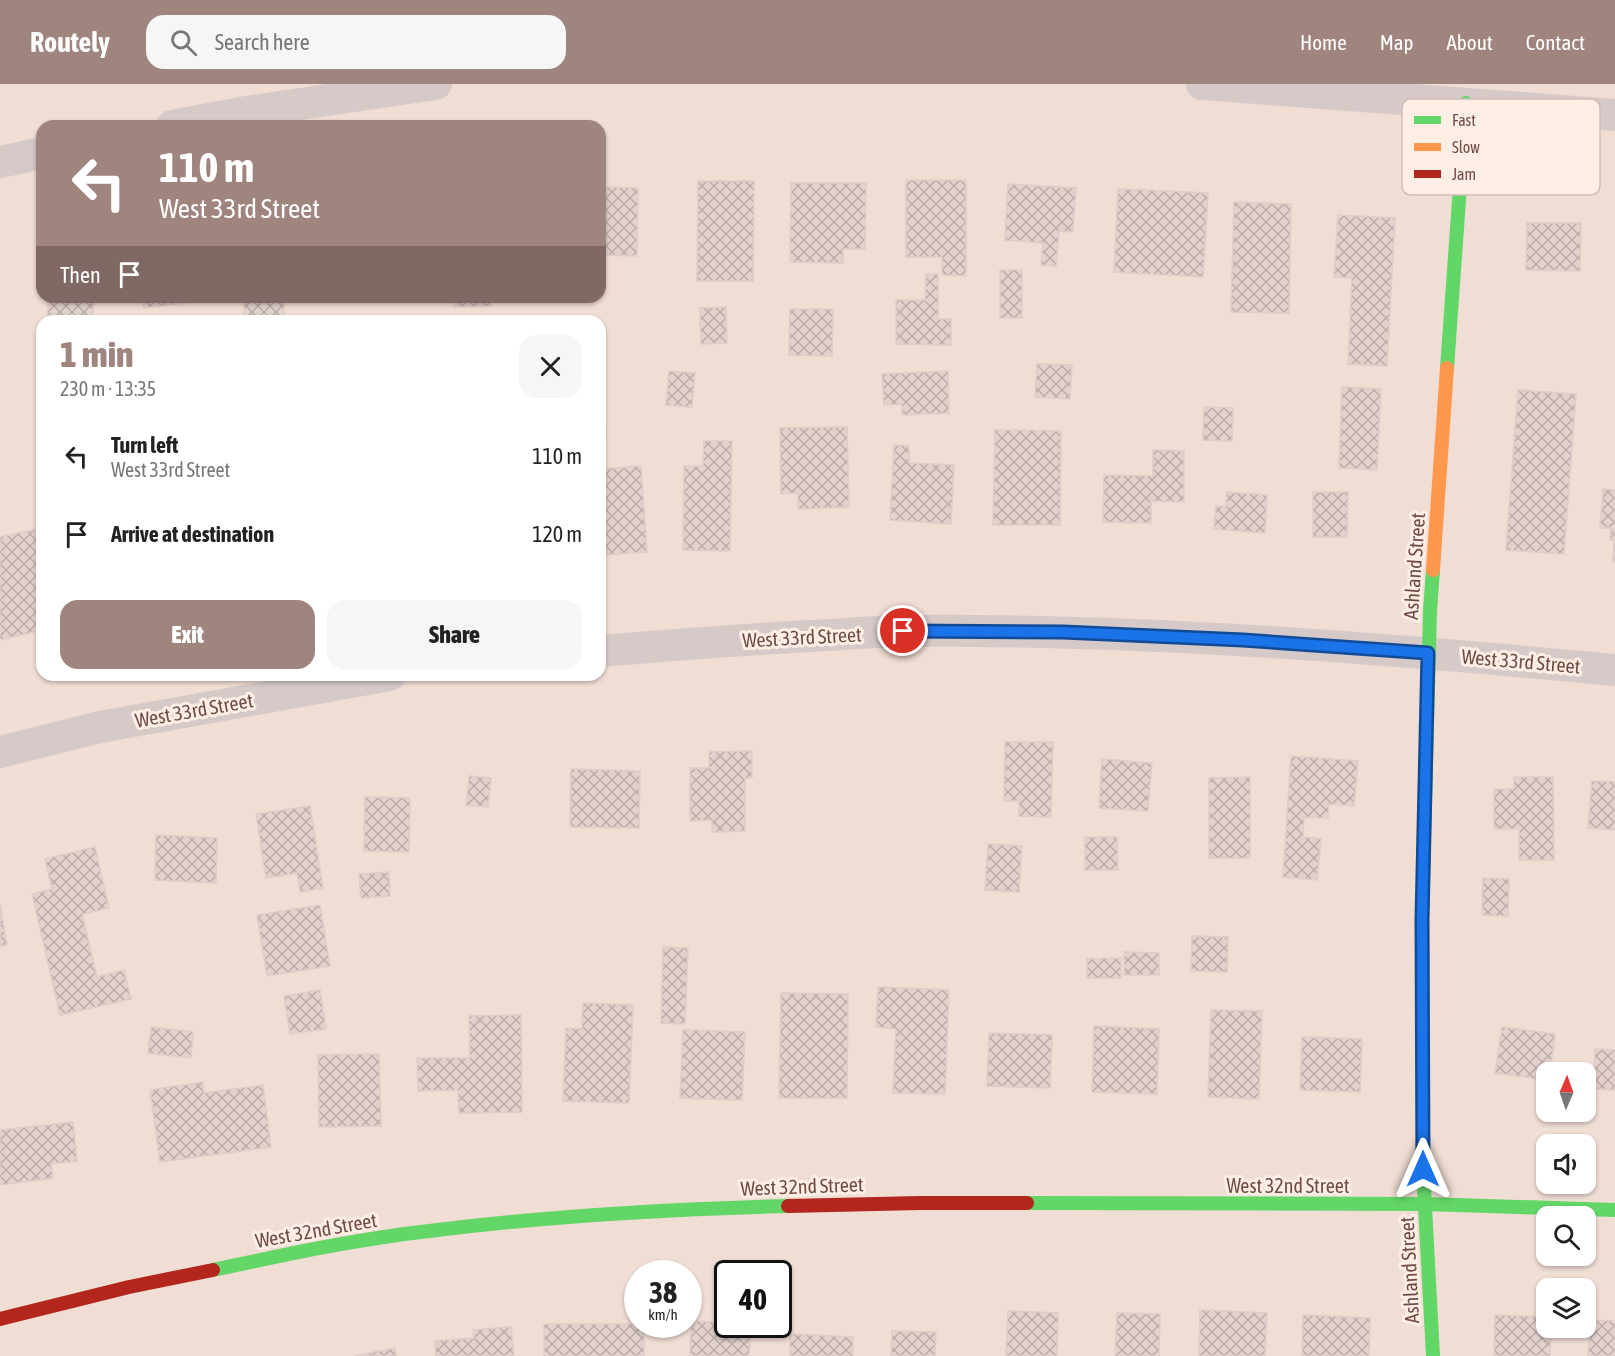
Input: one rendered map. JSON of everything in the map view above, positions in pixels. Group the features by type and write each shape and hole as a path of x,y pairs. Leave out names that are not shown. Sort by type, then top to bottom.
{"street":[{"path":"204,120 436,84"},
{"path":"1202,84 1410,99"},
{"path":"1600,114 1615,115"},
{"path":"0,162 36,154"},
{"name":"Ashland Street","path":"1433,1356 1423,1169 1422,919 1428,653 1460,195"},
{"name":"West 33rd Street","path":"606,651 903,631 1063,632 1243,640 1428,653 1615,670"},
{"name":"West 33rd Street","path":"0,752 100,727 357,681"},
{"name":"West 32nd Street","path":"0,1319 129,1287 293,1253 427,1231 576,1216 709,1208 910,1203 1425,1204 1615,1210"}],"shaded area":[{"path":"0,84 1615,84 1615,1356 0,1356"}],"building":[{"path":"906,180 966,180 966,276 942,275 942,257 906,257"},
{"path":"698,181 754,181 753,281 697,281"},
{"path":"791,183 866,183 865,249 843,249 843,263 790,262"},
{"path":"1008,184 1076,188 1073,232 1059,231 1056,266 1041,265 1043,243 1005,240"},
{"path":"606,187 638,188 637,256 606,255"},
{"path":"1118,189 1208,193 1203,277 1114,272"},
{"path":"1234,202 1291,204 1289,313 1231,312"},
{"path":"1338,215 1395,218 1387,366 1348,364 1352,278 1334,277"},
{"path":"1527,223 1581,223 1580,271 1526,270"},
{"path":"1000,270 1022,270 1022,318 1000,318"},
{"path":"926,274 938,274 938,319 951,319 951,345 896,344 896,300 925,300"},
{"path":"48,303 94,303 92,315 48,315"},
{"path":"143,303 184,303 144,308"},
{"path":"244,303 284,303 284,315 244,315"},
{"path":"454,303 491,303 491,306 454,307"},
{"path":"726,307 727,343 701,344 700,308"},
{"path":"790,309 833,309 832,356 789,355"},
{"path":"1037,364 1072,365 1070,399 1035,397"},
{"path":"669,371 695,373 692,407 666,405"},
{"path":"948,371 949,413 902,415 902,404 884,405 882,374"},
{"path":"1342,387 1381,389 1377,470 1339,468"},
{"path":"1518,390 1576,394 1564,554 1506,550"},
{"path":"1204,407 1233,408 1232,441 1203,440"},
{"path":"847,427 849,507 798,509 798,493 781,494 780,428"},
{"path":"995,430 1061,431 1060,525 993,525"},
{"path":"704,441 732,441 730,551 683,550 684,466 703,466"},
{"path":"894,445 909,446 909,463 954,465 951,524 890,520"},
{"path":"1153,450 1184,451 1184,502 1151,501 1151,523 1103,522 1104,475 1153,476"},
{"path":"641,466 647,552 606,555 606,469"},
{"path":"1603,489 1615,490 1615,562 1613,562 1614,540 1610,540 1611,528 1600,528"},
{"path":"1227,492 1267,495 1265,533 1214,529 1216,506 1226,507"},
{"path":"1313,492 1348,492 1347,537 1313,537"},
{"path":"36,529 36,631 0,640 0,537"},
{"path":"1005,742 1053,742 1051,817 1019,816 1019,801 1004,801"},
{"path":"752,751 752,778 745,778 745,831 712,832 712,820 690,821 690,768 709,768 709,752"},
{"path":"1291,756 1358,761 1354,806 1329,804 1328,818 1304,817 1303,837 1321,839 1317,880 1283,877"},
{"path":"1102,759 1152,763 1148,811 1099,808"},
{"path":"571,769 640,771 639,828 570,827"},
{"path":"469,776 491,778 488,807 466,805"},
{"path":"1250,777 1250,858 1209,858 1209,778"},
{"path":"1514,777 1553,777 1554,860 1519,860 1519,829 1494,829 1494,789 1514,789"},
{"path":"1592,781 1615,782 1615,830 1588,828"},
{"path":"365,797 410,798 409,852 364,851"},
{"path":"310,806 323,888 300,892 297,873 266,878 256,814"},
{"path":"156,835 217,838 216,883 155,880"},
{"path":"1085,837 1117,837 1118,870 1085,870"},
{"path":"988,844 1022,846 1019,892 985,890"},
{"path":"95,847 109,908 82,914 97,977 124,970 131,999 60,1015 32,894 52,889 45,859"},
{"path":"389,872 390,896 361,898 359,874"},
{"path":"1483,878 1509,879 1508,916 1482,915"},
{"path":"0,904 7,945 0,946"},
{"path":"320,905 330,966 267,976 257,915"},
{"path":"1192,936 1228,937 1227,972 1191,971"},
{"path":"663,947 688,948 685,1024 661,1023"},
{"path":"1124,952 1159,953 1159,975 1124,975"},
{"path":"1121,958 1121,978 1087,978 1087,959"},
{"path":"878,987 949,990 945,1094 893,1093 896,1029 876,1027"},
{"path":"320,990 326,1029 290,1034 284,996"},
{"path":"781,993 848,994 847,1098 779,1098"},
{"path":"583,1003 633,1005 629,1103 563,1101 566,1028 582,1029"},
{"path":"1211,1010 1262,1011 1259,1099 1208,1097"},
{"path":"521,1015 522,1112 459,1113 458,1090 418,1091 417,1058 470,1058 469,1016"},
{"path":"1094,1026 1159,1029 1157,1094 1092,1092"},
{"path":"151,1027 193,1032 191,1058 148,1053"},
{"path":"1502,1027 1555,1034 1551,1062 1536,1062 1536,1079 1495,1073"},
{"path":"683,1030 745,1032 742,1100 680,1098"},
{"path":"989,1033 1052,1035 1050,1088 987,1086"},
{"path":"1302,1037 1362,1039 1360,1092 1300,1090"},
{"path":"1595,1049 1615,1050 1615,1090 1596,1089"},
{"path":"379,1054 381,1126 319,1127 318,1055"},
{"path":"203,1082 204,1093 263,1085 271,1147 160,1162 150,1090"},
{"path":"73,1122 77,1161 51,1164 53,1178 0,1185 0,1130"},
{"path":"1200,1310 1267,1313 1265,1356 1199,1356"},
{"path":"1008,1311 1058,1313 1057,1356 1006,1356"},
{"path":"1117,1313 1160,1314 1159,1356 1115,1356"},
{"path":"1303,1315 1370,1318 1369,1356 1302,1356"},
{"path":"1495,1315 1536,1317 1536,1338 1551,1338 1550,1356 1494,1356"},
{"path":"1596,1320 1615,1321 1615,1356 1588,1356 1589,1338 1596,1338"},
{"path":"702,1322 714,1322 714,1338 750,1338 749,1356 690,1356 691,1338 702,1338"},
{"path":"544,1324 624,1324 624,1338 644,1338 644,1356 544,1356"},
{"path":"511,1327 514,1356 436,1356 435,1341 474,1338 473,1330"},
{"path":"892,1331 936,1332 935,1356 891,1356"},
{"path":"792,1334 853,1337 853,1356 790,1356"},
{"path":"395,1348 396,1356 354,1356"}],"traffic: fast":[{"path":"1447,368 1459,195"},
{"path":"1433,570 1422,919 1423,1169 1433,1356"},
{"path":"1027,1203 1425,1204 1615,1210"},
{"path":"213,1270 402,1234 518,1221 608,1214 788,1206"}],"traffic: slow":[{"path":"1433,570 1447,368"}],"traffic: jam":[{"path":"788,1206 1027,1203"},
{"path":"0,1319 129,1287 213,1270"}],"route":[{"path":"903,631 1063,632 1243,640 1428,653 1422,919 1423,1169"}]}
